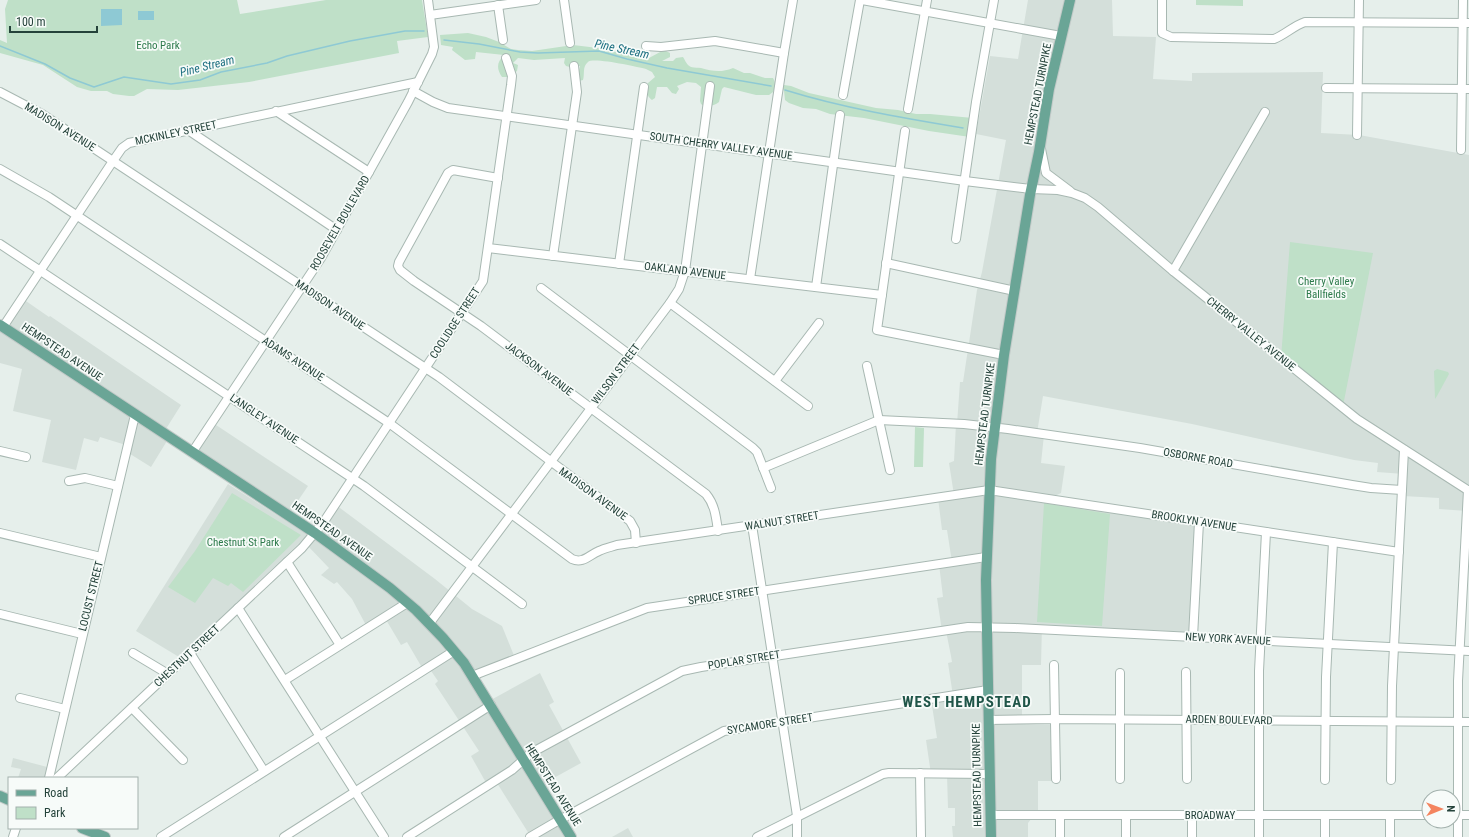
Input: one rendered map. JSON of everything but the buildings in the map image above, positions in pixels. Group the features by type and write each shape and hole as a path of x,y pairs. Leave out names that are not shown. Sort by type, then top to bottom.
{"main road":[{"name":"HEMPSTEAD TURNPIKE","path":"991,837 986,557 994,427 1004,356 1049,89 1070,0"},
{"name":"HEMPSTEAD AVENUE","path":"1,326 315,532 390,588 407,603 443,638 472,676 572,837"},
{"path":"84,829 94,835 105,837"}],"street":[{"name":"ROOSEVELT BOULEVARD","path":"193,451 302,286 337,230 418,82 434,47 428,0"},
{"path":"430,15 536,0"},
{"path":"564,0 570,43"},
{"path":"750,279 768,153 793,0"},
{"path":"843,95 861,0 1061,36"},
{"path":"908,109 927,0"},
{"path":"956,240 976,102 994,0"},
{"path":"1157,0 1162,0 1162,33 1171,37 1274,39 1282,36 1297,24 1305,22 1466,23"},
{"path":"1357,135 1359,0"},
{"path":"1461,150 1466,89 1466,23 1463,0"},
{"path":"498,5 503,40"},
{"path":"646,46 661,47 715,42 784,53"},
{"name":"COOLIDGE STREET","path":"315,532 323,523 483,281 512,76 506,58"},
{"path":"553,256 577,92 574,66"},
{"name":"MCKINLEY STREET","path":"1,326 40,271 122,148 129,143 418,82"},
{"name":"WILSON STREET","path":"429,624 670,303 679,288 685,271 710,86"},
{"path":"619,264 644,87"},
{"path":"1326,88 1466,89"},
{"name":"SOUTH CHERRY VALLEY AVENUE","path":"413,91 448,108 834,163 1032,189"},
{"name":"MADISON AVENUE","path":"0,92 42,114 425,368 630,521 635,530 636,543"},
{"path":"276,111 369,172"},
{"path":"1173,270 1265,112"},
{"path":"816,287 840,115"},
{"path":"188,130 337,230"},
{"path":"905,131 877,330 1004,356"},
{"path":"1040,143 1046,173 1072,193"},
{"name":"ADAMS AVENUE","path":"0,169 25,182 389,423 578,562"},
{"name":"JACKSON AVENUE","path":"498,178 453,170 448,173 417,228 398,266 400,270 462,313 706,494 714,508 718,531"},
{"name":"CHERRY VALLEY AVENUE","path":"1032,189 1072,193 1085,198 1094,204 1357,419 1468,491"},
{"name":"LANGLEY AVENUE","path":"0,244 352,478 522,604"},
{"name":"OAKLAND AVENUE","path":"488,248 882,295"},
{"path":"886,263 1015,291"},
{"path":"541,288 753,448 757,452 771,488"},
{"path":"670,303 808,406"},
{"path":"776,381 819,323"},
{"path":"867,366 890,470"},
{"name":"LOCUST STREET","path":"49,777 135,415"},
{"path":"763,468 879,420"},
{"name":"OSBORNE ROAD","path":"879,420 994,427 1140,448 1371,488 1402,490"},
{"path":"1391,780 1394,647 1404,450"},
{"path":"0,451 26,457"},
{"path":"69,481 85,478 118,486"},
{"name":"WALNUT STREET","path":"578,562 605,548 989,490"},
{"name":"BROOKLYN AVENUE","path":"989,490 1398,552"},
{"path":"1456,789 1460,651 1468,491"},
{"path":"1193,637 1199,522"},
{"path":"752,525 797,816 797,837"},
{"name":"CHESTNUT STREET","path":"58,777 287,562 315,532"},
{"path":"1259,837 1259,721 1266,532"},
{"path":"0,533 101,557"},
{"path":"1325,780 1328,644 1333,542"},
{"name":"SPRUCE STREET","path":"472,676 648,608 986,557"},
{"path":"287,562 340,645"},
{"path":"285,680 407,603"},
{"path":"238,608 384,837"},
{"path":"0,614 82,634"},
{"name":"POPLAR STREET","path":"407,837 512,770 530,753 682,670 968,626 987,628"},
{"name":"NEW YORK AVENUE","path":"987,628 1015,628 1469,651"},
{"path":"162,837 454,651"},
{"path":"133,653 168,674"},
{"path":"190,653 264,772"},
{"path":"1054,665 1056,779"},
{"path":"1186,672 1187,780"},
{"path":"1120,673 1120,779"},
{"name":"SYCAMORE STREET","path":"530,837 724,731 988,690"},
{"path":"20,698 65,709"},
{"path":"284,837 491,705"},
{"path":"132,708 183,760"},
{"name":"ARDEN BOULEVARD","path":"988,720 1055,719 1469,722"},
{"path":"920,773 921,837"},
{"path":"757,837 883,774 989,774"},
{"name":"BROADWAY","path":"990,815 1421,815"},
{"path":"1060,815 1060,837"},
{"path":"1126,815 1126,837"},
{"path":"1192,815 1192,837"},
{"path":"1325,815 1325,837"},
{"path":"1390,815 1390,837"}],"shaded area":[{"path":"1028,0 1112,0 1113,36 1156,37 1153,79 1192,81 1192,73 1323,72 1321,133 1359,135 1469,155 1469,537 1467,511 1439,509 1439,498 1403,496 1404,474 1377,472 1378,463 1354,460 1192,424 1043,396 1037,433 1044,435 1041,463 1065,466 1061,493 1044,501 1196,525 1190,632 1042,625 1041,665 1022,665 1022,724 1050,725 1052,781 1038,781 1038,810 1028,823 1028,837 953,837 952,826 955,826 955,808 948,808 947,775 931,774 926,740 937,738 931,699 953,696 948,663 952,662 946,631 942,631 937,598 943,597 939,564 952,562 947,530 942,530 938,498 954,495 949,463 954,461 960,382 963,382 977,290 982,272 1006,140 976,134 990,56 1018,59"},
{"path":"23,299 181,405 164,432 170,436 151,467 127,452 129,446 100,437 98,442 84,438 76,470 42,462 51,420 13,411 22,369 0,363 0,327"},
{"path":"213,423 308,486 289,514 195,451"},
{"path":"228,484 308,535 179,657 136,631"},
{"path":"336,505 435,579 472,609 502,626 515,658 473,675 489,701 540,673 554,702 549,705 581,763 541,785 572,837 531,837 497,783 489,788 471,756 479,751 435,684 438,681 429,668 424,671 407,642 401,645 385,618 368,629 352,599 337,582 334,584 321,575 329,568 306,544"},
{"path":"13,758 51,768 49,777 18,777 21,769 11,767"},
{"path":"628,828 633,837 612,837"}],"green space":[{"name":"Echo Park","path":"8,0 237,0 240,14 326,0 422,0 428,37 397,41 399,53 249,82 178,90 147,89 134,96 129,96 113,94 107,91 91,91 77,87 43,65 0,53 0,40 7,43 5,9"},
{"path":"1196,0 1243,0 1243,6 1196,5"},
{"path":"468,33 486,37 511,49 518,50 532,51 573,45 598,48 641,58 649,58 662,51 666,51 670,53 670,57 662,61 673,61 676,58 683,57 688,65 693,67 717,71 724,71 733,68 744,73 750,73 765,78 773,78 775,87 773,92 769,95 756,95 724,87 722,89 719,102 715,105 708,106 701,104 701,87 696,83 687,82 677,86 679,89 676,94 672,93 667,87 657,87 655,98 652,100 647,90 648,83 655,77 652,72 646,69 606,61 588,62 584,68 583,80 579,81 577,73 580,66 566,66 564,63 565,58 534,60 518,58 513,63 518,65 517,71 508,77 502,77 498,65 504,55 476,52 475,59 465,60 452,50 453,47 441,45 440,35"},
{"path":"784,85 809,93 876,108 898,110 916,114 973,118 970,137 929,131 864,118 830,114 816,109 803,108 785,100 782,87"},
{"name":"Cherry Valley Ballfields","path":"1290,242 1373,253 1343,406 1281,358"},
{"path":"1437,369 1448,372 1449,374 1435,399 1434,371"},
{"path":"915,427 924,428 923,467 914,467"},
{"name":"Chestnut St Park","path":"232,493 301,535 243,592 231,583 228,586 213,578 195,603 168,587 195,551"},
{"path":"1044,503 1110,514 1102,626 1037,622"}],"water":[{"path":"101,9 122,9 122,25 101,26"},
{"path":"138,11 154,11 154,20 138,20"}],"waterway":[{"name":"Pine Stream","path":"0,46 45,64 70,78 94,87 124,77 171,84 200,80 221,72 267,63 287,56 350,41 405,31 424,31"},
{"name":"Pine Stream","path":"444,40 479,44 520,52 538,53 599,51 667,68 771,86"},
{"name":"Pine Stream","path":"785,90 851,107 963,128"}],"district":[{"name":"WEST HEMPSTEAD","path":"967,702"}]}
